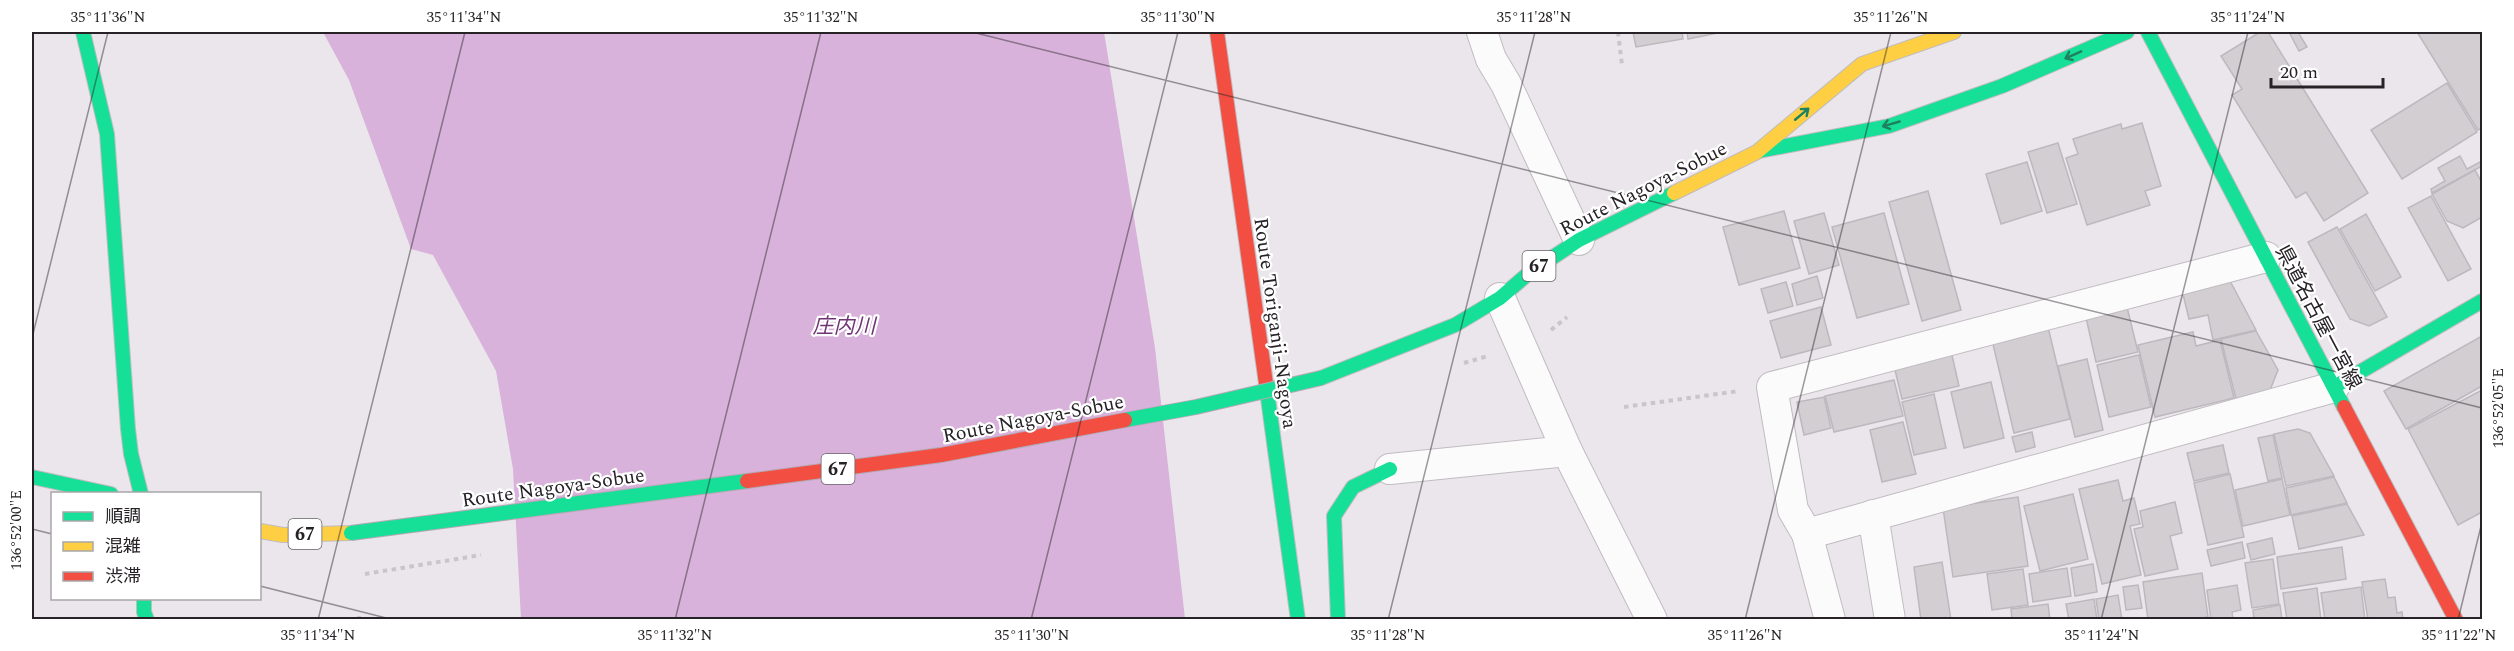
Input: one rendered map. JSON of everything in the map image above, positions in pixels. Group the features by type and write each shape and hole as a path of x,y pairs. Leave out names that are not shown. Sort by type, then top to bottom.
{"main road":[{"path":"83,32 107,134 128,429 131,454 140,492"},
{"name":"Route Toriganji-Nagoya","path":"1217,32 1298,620"},
{"name":"Route Nagoya-Sobue","path":"261,531 283,535 351,533 940,455 1196,407 1321,378 1455,325 1500,298 1529,273 1579,240 1757,152 1862,64 1954,32"},
{"name":"Route Nagoya-Sobue","path":"1757,152 1889,126 2002,86 2127,32"},
{"name":"県道名古屋一宮線","path":"2148,32 2456,620"},
{"path":"2334,387 2482,301"},
{"path":"1338,620 1334,516 1353,487 1390,469"},
{"path":"32,477 104,492"},
{"path":"144,600 147,620"}],"street":[{"path":"1482,32 1491,59 1506,84 1579,240"},
{"path":"1830,620 1807,534 1793,510 1772,387 2266,257"},
{"path":"1500,298 1568,451 1652,620"},
{"path":"1807,534 2334,387"},
{"path":"1390,469 1568,451"},
{"path":"1873,515 1890,620"}],"path":[{"path":"1618,32 1622,65"},
{"path":"1624,407 1772,387"}],"water":[{"name":"庄内川","path":"323,32 1104,32 1155,348 1185,619 521,619 513,469 496,371 433,255 411,249 349,80"}],"building":[{"path":"1633,32 1682,32 1683,39 1636,47"},
{"path":"1687,32 1718,32 1718,33 1688,39"},
{"path":"2260,32 2268,32 2368,193 2324,221 2306,192 2296,198 2232,95 2242,89 2221,56"},
{"path":"2289,32 2298,32 2307,47 2299,51"},
{"path":"2417,32 2482,32 2482,128 2478,130"},
{"path":"2447,83 2477,132 2402,179 2371,130"},
{"path":"2142,123 2161,186 2145,191 2150,205 2087,225 2066,158 2078,154 2073,139 2121,124 2122,129"},
{"path":"2058,143 2077,204 2047,213 2028,152"},
{"path":"2460,156 2467,169 2482,161 2482,166 2432,193 2431,189 2445,181 2438,168"},
{"path":"2027,162 2042,211 2001,224 1986,174"},
{"path":"2475,170 2482,183 2482,217 2463,228 2447,221 2432,194"},
{"path":"1928,191 1961,310 1922,321 1889,202"},
{"path":"2431,196 2471,269 2448,281 2408,208"},
{"path":"1784,211 1800,268 1739,285 1723,227"},
{"path":"1824,213 1839,265 1809,274 1794,221"},
{"path":"1884,213 1909,304 1857,318 1832,227"},
{"path":"2366,214 2401,277 2375,291 2340,229"},
{"path":"2337,227 2387,317 2369,326 2350,319 2308,242"},
{"path":"1817,276 1823,298 1797,305 1792,284"},
{"path":"2229,279 2256,330 2213,340 2208,315 2189,319 2182,290"},
{"path":"1786,282 1793,306 1768,313 1761,289"},
{"path":"2126,303 2138,352 2096,362 2085,313"},
{"path":"1821,307 1831,345 1781,358 1770,321"},
{"path":"2048,327 2070,419 2014,433 1992,340"},
{"path":"2256,331 2278,370 2270,390 2236,399 2221,339"},
{"path":"2193,332 2196,346 2220,340 2234,398 2155,417 2138,345"},
{"path":"2482,336 2482,386 2406,429 2384,391"},
{"path":"1951,351 1959,386 1902,399 1895,370 1908,367 1906,361"},
{"path":"2139,355 2151,407 2109,417 2097,365"},
{"path":"2087,359 2103,430 2075,437 2058,366"},
{"path":"1894,380 1903,416 1834,432 1825,396"},
{"path":"1991,382 2004,438 1964,448 1951,392"},
{"path":"2482,390 2482,512 2458,525 2408,429"},
{"path":"1934,394 1946,448 1914,455 1902,402"},
{"path":"1824,397 1831,428 1804,435 1797,402"},
{"path":"1903,422 1916,474 1882,482 1870,430"},
{"path":"2298,429 2310,433 2334,476 2286,486 2274,434"},
{"path":"2032,432 2035,447 2016,452 2012,437"},
{"path":"2273,435 2282,478 2268,481 2258,438"},
{"path":"2223,445 2229,473 2194,481 2187,453"},
{"path":"2230,474 2244,537 2208,545 2194,483"},
{"path":"2334,477 2347,503 2291,515 2286,488"},
{"path":"2282,479 2290,515 2243,526 2235,490"},
{"path":"2118,480 2123,501 2134,498 2140,524 2130,526 2141,575 2102,584 2079,489"},
{"path":"2073,494 2088,559 2040,571 2024,506"},
{"path":"2018,497 2028,566 1953,577 1943,508"},
{"path":"2175,502 2182,533 2170,536 2178,569 2145,576 2134,529 2143,527 2140,511"},
{"path":"2347,504 2364,535 2299,549 2292,516"},
{"path":"2272,538 2275,554 2251,560 2247,544"},
{"path":"2242,542 2245,558 2211,566 2207,550"},
{"path":"2342,547 2346,579 2281,589 2277,557"},
{"path":"2273,559 2279,604 2252,608 2245,563"},
{"path":"1942,562 1951,620 1921,620 1914,567"},
{"path":"2093,564 2097,592 2075,596 2071,568"},
{"path":"2067,568 2071,596 2033,602 2029,574"},
{"path":"2023,569 2028,605 1992,610 1987,574"},
{"path":"2202,573 2208,617 2190,620 2148,620 2143,582"},
{"path":"2385,579 2388,598 2395,597 2397,613 2402,612 2403,620 2368,620 2362,582"},
{"path":"2138,585 2142,608 2126,610 2123,587"},
{"path":"2237,585 2241,610 2232,612 2233,620 2211,620 2207,590"},
{"path":"2361,587 2365,620 2325,620 2321,593"},
{"path":"2317,588 2321,620 2287,620 2283,593"},
{"path":"2118,595 2122,620 2099,620 2096,599"},
{"path":"2094,599 2097,620 2069,620 2066,604"},
{"path":"2048,604 2050,620 2012,620 2011,609"},
{"path":"2280,605 2282,620 2254,620 2253,610"}],"traffic: fast":[{"path":"83,32 107,134 128,429 131,454 140,492"},
{"path":"1759,151 1889,126 2002,86 2127,32"},
{"path":"2148,32 2344,407"},
{"path":"1321,378 1455,325 1500,298 1529,273 1579,240 1674,193"},
{"path":"2334,387 2482,301"},
{"path":"1125,420 1196,407 1321,378"},
{"path":"1267,391 1298,620"},
{"path":"1338,620 1334,516 1353,487 1390,469"},
{"path":"32,477 102,492"},
{"path":"351,533 747,481"},
{"path":"144,600 147,620"}],"traffic: slow":[{"path":"1674,193 1757,152 1862,64 1954,32"},
{"path":"261,531 283,535 351,533"}],"traffic: jam":[{"path":"1217,32 1267,391"},
{"path":"2344,407 2456,620"},
{"path":"747,481 941,455 1125,420"}]}
